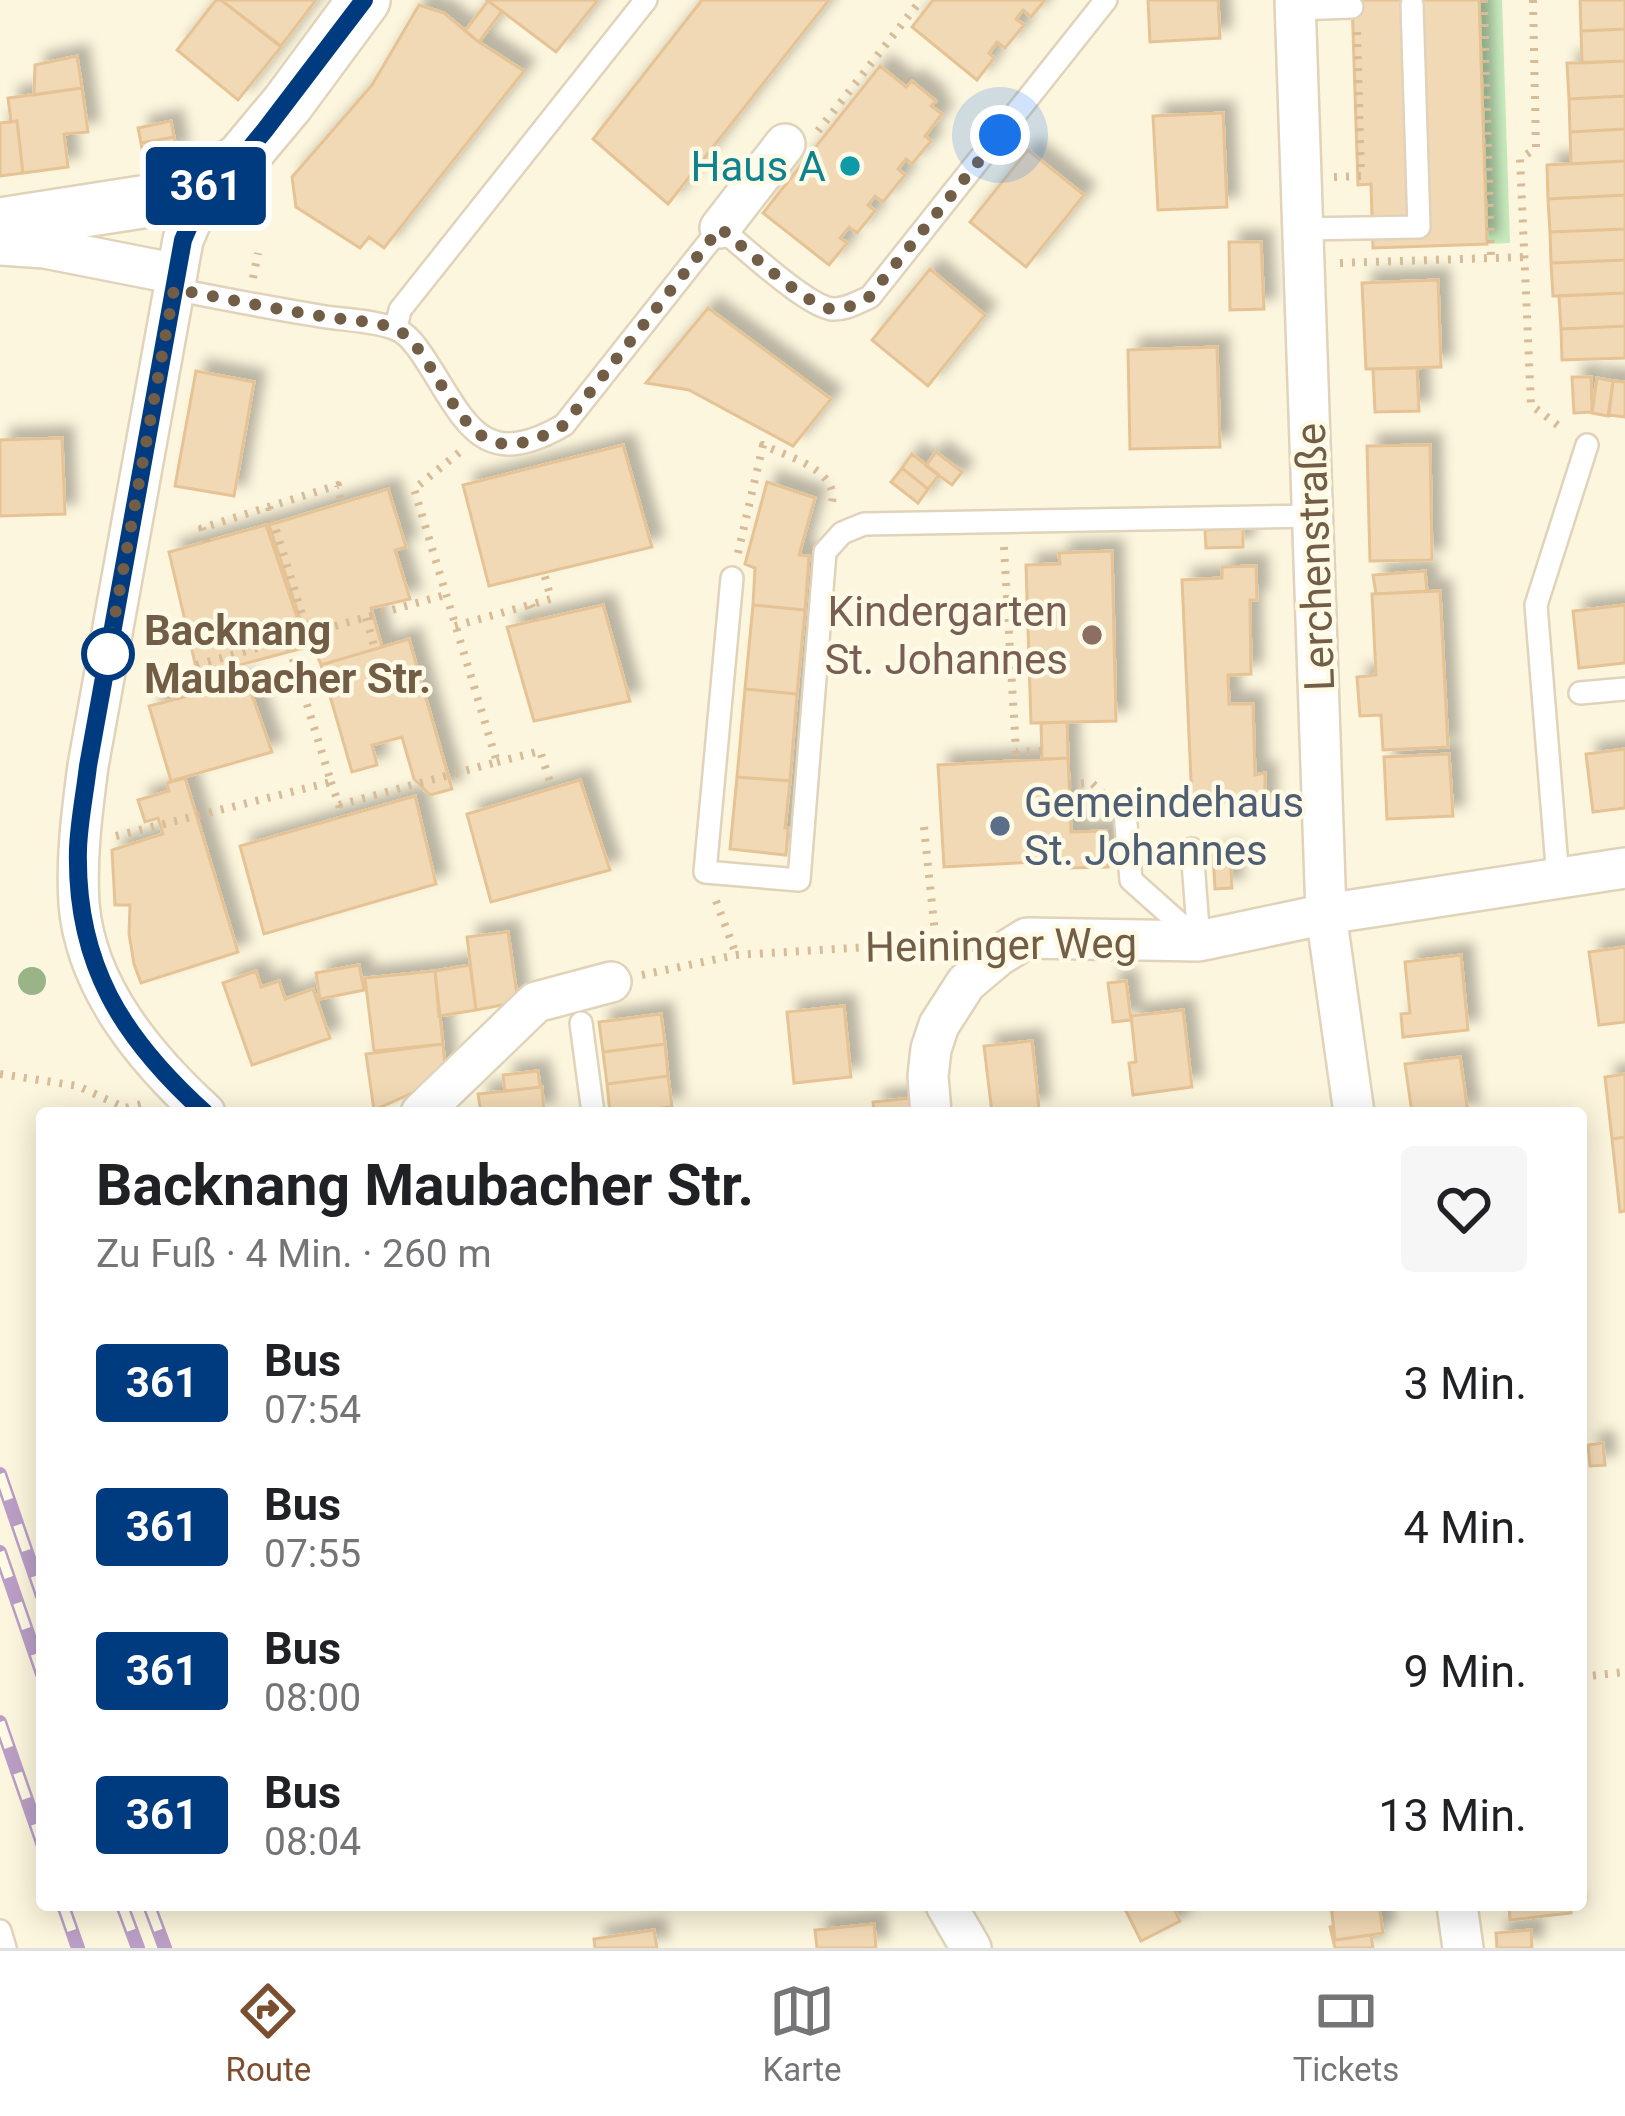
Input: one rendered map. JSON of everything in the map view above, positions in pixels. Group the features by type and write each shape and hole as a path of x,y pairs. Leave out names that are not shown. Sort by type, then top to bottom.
{"street":[{"path":"0,224 161,199 207,184 242,158 364,0"},
{"name":"Lerchenstraße","path":"1296,5 1326,914 1353,1107"},
{"path":"720,228 785,144"},
{"path":"194,1103 154,1062 118,1014 94,966 80,909 78,846 183,240 207,184"},
{"path":"0,245 45,248 176,282"},
{"name":"Heininger Weg","path":"931,1107 928,1076 939,1025 966,983 1028,938 1199,941 1326,914 1625,868"},
{"path":"427,1107 536,1002 611,982"},
{"path":"950,1911 972,1948"},
{"path":"1458,1911 1463,1948"}],"lane":[{"path":"176,282 248,304 396,328 416,344 463,417 481,435 506,445 537,441 564,425 720,228 813,303 834,309 869,297 1106,0"},
{"path":"396,328 400,310 571,85 648,4"},
{"path":"1296,5 1354,16"},
{"path":"1304,229 1419,227 1412,5"},
{"path":"1558,879 1536,717 1536,605 1569,524 1587,446"},
{"path":"732,578 711,735 705,872 799,880 825,552 842,533 865,524 921,535 1002,521 1314,516"},
{"path":"1580,693 1625,689"},
{"path":"1126,814 1131,880 1199,941"},
{"path":"1192,849 1199,941"},
{"path":"581,1024 592,1107"},
{"path":"963,1911 972,1948"},
{"path":"0,1931 5,1948"}],"path":[{"path":"785,144 808,144 921,0"},
{"path":"1484,0 1491,258"},
{"path":"1533,0 1536,148 1520,159 1531,405 1566,431"},
{"path":"1336,178 1360,176 1354,16"},
{"path":"1338,263 1524,257"},
{"path":"481,435 414,489 497,762"},
{"path":"739,549 763,445 820,472 831,485"},
{"path":"207,542 202,528 338,485 341,501"},
{"path":"269,507 308,634"},
{"path":"1002,521 1016,752 1042,751"},
{"path":"455,626 551,599 544,573"},
{"path":"199,695 190,667 445,596"},
{"path":"531,605 538,620"},
{"path":"366,618 375,649"},
{"path":"287,640 343,817"},
{"path":"339,805 540,751 552,788"},
{"path":"140,830 331,782"},
{"path":"924,827 936,944"},
{"path":"705,872 736,955"},
{"name":"Heininger Weg","path":"611,982 736,955 959,942"},
{"path":"0,1074 78,1086 123,1107"},
{"path":"139,1107 194,1103"},
{"path":"1587,1676 1625,1672"}],"green space":[{"path":"1431,0 1502,0 1510,243 1444,246 1438,60"}],"building":[{"path":"216,0 281,47 238,100 177,50"},
{"path":"221,0 316,0 281,46"},
{"path":"487,0 598,0 556,52"},
{"path":"702,0 829,0 668,204 593,139"},
{"path":"933,0 1045,0 1031,17 1023,10 1016,19 1024,25 1005,48 997,42 989,53 994,58 977,80 912,27"},
{"path":"1148,0 1218,0 1220,38 1150,42"},
{"path":"1352,0 1479,0 1487,244 1373,248 1371,184 1358,185"},
{"path":"1580,0 1625,0 1625,29 1581,31"},
{"path":"488,1 502,11 479,42 465,31"},
{"path":"419,5 444,13 524,71 384,248 369,237 360,248 296,207 292,177 372,85"},
{"path":"1625,29 1625,61 1582,63 1581,31"},
{"path":"77,56 82,88 34,95 35,65"},
{"path":"1625,61 1625,96 1569,99 1567,63"},
{"name":"Haus A","path":"880,66 906,87 912,81 936,101 931,106 942,114 925,136 931,141 912,164 906,159 898,169 905,175 883,202 875,196 868,205 875,211 857,233 849,227 840,238 847,243 829,265 763,213"},
{"path":"82,88 88,132 64,134 68,167 23,173 17,121 11,122 8,98"},
{"path":"1625,96 1625,129 1570,132 1569,99"},
{"path":"1223,113 1227,207 1158,210 1153,116"},
{"path":"17,121 23,173 0,176 0,123"},
{"path":"171,121 174,137 141,143 138,128"},
{"path":"1625,129 1625,161 1571,164 1570,132"},
{"path":"174,137 177,153 144,160 141,143"},
{"path":"1028,150 1084,195 1026,267 970,222"},
{"path":"1625,161 1625,195 1548,199 1547,165"},
{"path":"1625,195 1625,229 1550,232 1548,199"},
{"path":"1625,229 1625,260 1551,263 1550,232"},
{"path":"1229,242 1261,242 1264,309 1230,310"},
{"path":"1625,260 1625,293 1553,296 1551,263"},
{"path":"930,269 985,315 928,386 872,340"},
{"path":"1438,280 1441,367 1366,369 1362,283"},
{"path":"1625,293 1625,326 1561,329 1559,296"},
{"path":"708,308 831,399 793,446 689,390 646,383"},
{"path":"1625,326 1625,358 1562,360 1561,329"},
{"path":"1217,347 1220,447 1130,449 1128,350"},
{"path":"1417,368 1419,411 1375,412 1373,369"},
{"path":"196,371 254,382 234,496 175,486"},
{"path":"1572,377 1591,377 1592,412 1574,413"},
{"path":"1597,378 1613,381 1608,416 1592,413"},
{"path":"1613,381 1625,382 1625,417 1609,415"},
{"path":"62,438 65,514 0,516 0,440"},
{"path":"623,445 652,547 489,586 463,485"},
{"path":"1430,445 1432,560 1370,561 1367,446"},
{"path":"936,452 962,472 952,485 926,466"},
{"path":"912,454 939,475 928,489 902,468"},
{"path":"902,468 928,489 918,503 891,482"},
{"path":"767,482 815,498 799,555 809,556 805,610 753,605 755,568 745,564"},
{"path":"388,489 406,547 395,550 410,599 371,608 382,647 321,665 313,644 309,646 269,525"},
{"path":"266,525 307,647 198,676 169,552"},
{"path":"1243,528 1243,547 1206,548 1205,530"},
{"path":"1112,551 1116,721 1031,723 1026,565 1060,564 1059,553"},
{"path":"1256,566 1257,600 1250,600 1251,674 1228,675 1229,704 1253,704 1255,775 1265,773 1265,814 1231,815 1231,802 1192,802 1182,580 1222,578 1222,567"},
{"path":"1425,571 1427,591 1376,594 1373,575"},
{"path":"1440,591 1448,747 1383,750 1381,715 1360,716 1357,677 1376,675 1372,594"},
{"path":"603,605 630,701 534,721 507,627"},
{"path":"753,605 805,610 797,694 745,689"},
{"path":"1625,605 1625,663 1579,668 1573,611"},
{"path":"409,639 452,789 430,795 414,779 402,737 372,745 377,765 352,772 321,665"},
{"path":"247,681 272,752 171,781 149,706"},
{"path":"745,689 797,694 790,781 737,777"},
{"path":"1067,722 1068,758 1042,759 1041,723"},
{"path":"1625,749 1625,808 1593,812 1586,754"},
{"path":"1449,754 1453,816 1387,819 1384,757"},
{"path":"1068,758 1071,832 1106,831 1108,867 1070,868 1070,860 944,867 938,765"},
{"path":"737,777 790,781 786,855 730,849"},
{"path":"185,778 238,952 141,983 129,934 130,905 115,905 112,850 163,834 158,818 145,822 138,800 169,791 167,783"},
{"path":"580,780 610,870 491,902 467,814"},
{"path":"415,796 436,884 264,934 240,846"},
{"path":"1230,853 1232,888 1215,889 1213,855"},
{"path":"508,932 518,1002 476,1010 467,937"},
{"path":"1625,947 1625,1022 1599,1025 1589,952"},
{"path":"1461,955 1468,1030 1403,1037 1401,1014 1410,1013 1405,962"},
{"path":"359,965 364,990 320,999 316,973"},
{"path":"470,965 476,1010 439,1016 435,971"},
{"path":"256,971 261,987 279,981 285,999 313,989 330,1038 252,1065 223,983"},
{"path":"435,971 443,1044 374,1051 365,978"},
{"path":"1126,981 1131,1020 1113,1022 1108,983"},
{"path":"844,1006 851,1077 794,1083 787,1012"},
{"path":"1183,1010 1192,1087 1133,1095 1129,1063 1136,1062 1131,1016"},
{"path":"661,1014 665,1044 603,1052 599,1022"},
{"path":"1032,1041 1039,1107 991,1107 984,1046"},
{"path":"443,1044 446,1078 374,1107 366,1054"},
{"path":"665,1044 668,1076 607,1084 603,1052"},
{"path":"1460,1057 1467,1107 1411,1107 1405,1064"},
{"path":"538,1071 540,1087 505,1091 503,1075"},
{"path":"1625,1074 1625,1137 1612,1139 1605,1077"},
{"path":"668,1076 672,1107 609,1107 607,1084"},
{"path":"542,1087 544,1107 480,1107 478,1094"},
{"path":"912,1098 913,1107 873,1107 873,1102"},
{"path":"1625,1137 1625,1211 1620,1212 1612,1139"},
{"path":"1603,1443 1605,1465 1590,1466 1588,1445"},
{"path":"1126,1911 1175,1911 1180,1921 1141,1941"},
{"path":"1332,1911 1380,1911 1383,1933 1335,1940"},
{"path":"1509,1911 1571,1911 1571,1913 1510,1920"},
{"path":"874,1924 876,1948 817,1948 815,1930"},
{"path":"1333,1926 1335,1940 1371,1935 1373,1948 1335,1948"},
{"path":"654,1930 657,1948 595,1948 594,1939"},
{"path":"1531,1930 1532,1948 1497,1948 1496,1933"}],"railway":[{"path":"0,1474 36,1579"},
{"path":"0,1552 36,1657"},
{"path":"0,1722 36,1826"},
{"path":"65,1911 78,1948"},
{"path":"124,1911 138,1948"},
{"path":"151,1911 165,1948"}],"bus line":[{"name":"361","path":"198,1107 154,1062 118,1014 94,966 80,909 78,846 88,766 183,240 207,184 242,158 364,0"}],"place":[{"name":"Haus A","path":"850,166"},
{"name":"Kindergarten St. Johannes","path":"1092,635"},
{"name":"Backnang Maubacher Str.","path":"108,654"},
{"name":"Gemeindehaus St. Johannes","path":"1000,826"}],"route":[{"path":"108,654 174,289 396,328 416,344 474,430 493,442 520,445 564,425 720,228 813,303 834,309 850,306 869,297 1000,135"}]}
